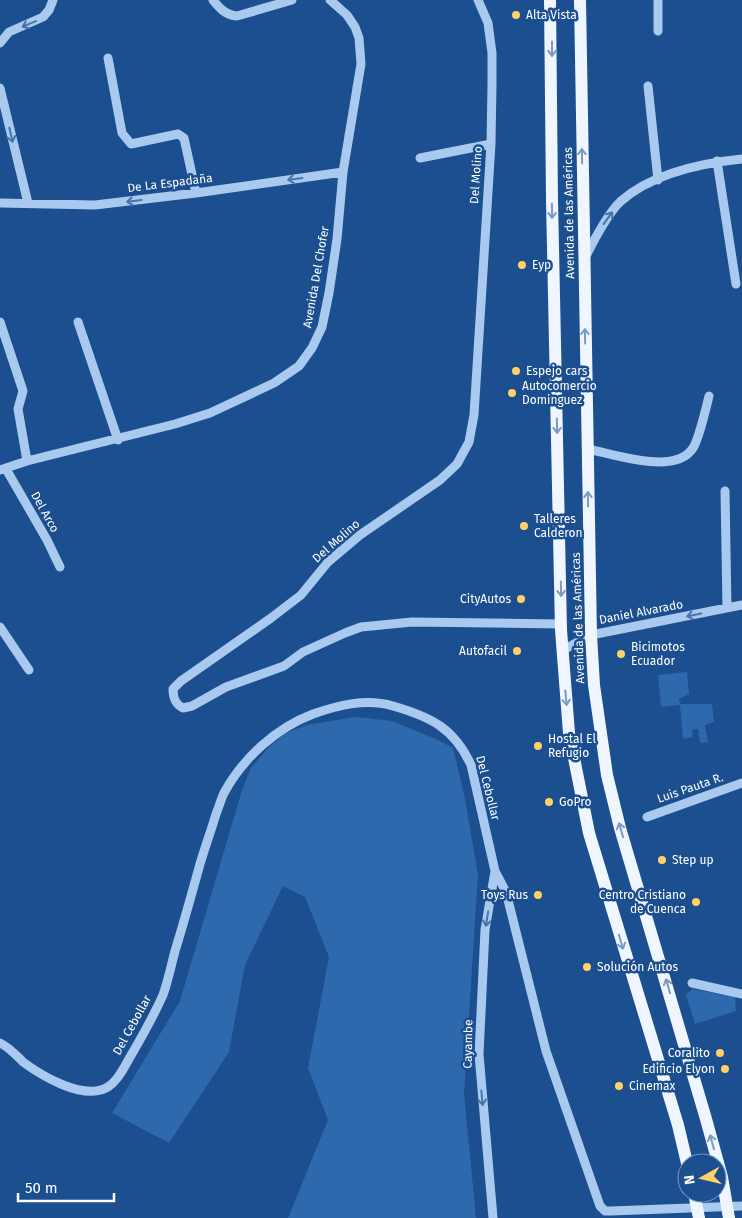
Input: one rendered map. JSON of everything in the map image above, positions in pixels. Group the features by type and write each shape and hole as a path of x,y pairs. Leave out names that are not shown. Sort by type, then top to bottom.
{"main road":[{"name":"Avenida de las Américas","path":"550,0 552,200 562,650 569,732 588,833 678,1125 685,1153"},
{"name":"Avenida de las Américas","path":"580,0 583,260 591,635 594,685 607,775 620,828 708,1127 722,1177 728,1212"}],"street":[{"path":"0,43 9,32 44,18 52,0"},
{"path":"213,0 224,12 231,16 238,16 292,0"},
{"name":"Avenida Del Chofer","path":"3,470 27,461 118,440 193,419 274,384 299,366 318,338 322,327 337,240 343,172 361,64 359,38 355,27 347,15 330,0"},
{"name":"Del Molino","path":"478,0 488,23 492,53 491,144 474,415 468,442 457,464 440,480 360,535 328,562 301,595 181,681 173,689 175,700 183,708 192,706 226,687 284,666 303,652 361,628 412,622 562,624"},
{"path":"658,0 658,31"},
{"path":"108,58 122,133 130,144 178,134 184,138 196,193"},
{"path":"648,86 658,180"},
{"path":"0,88 28,203"},
{"path":"420,158 491,144"},
{"path":"583,260 599,230 620,202 649,183 691,166 742,159"},
{"path":"717,161 736,284"},
{"name":"De La Espadaña","path":"0,203 95,205 343,172"},
{"path":"0,322 23,391 18,409 27,461"},
{"path":"78,322 118,440"},
{"path":"587,449 640,460 667,462 678,459 694,447 710,396"},
{"name":"Del Arco","path":"3,470 47,540 60,567"},
{"path":"725,491 727,608"},
{"name":"Daniel Alvarado","path":"562,650 591,635 742,605"},
{"path":"0,627 29,670"},
{"name":"Del Cebollar","path":"0,1043 44,1076 85,1091 106,1088 115,1080 148,1027 163,993 207,841 224,793 243,766 262,744 286,727 306,717 334,706 359,702 387,704 433,720 445,728 464,750 471,765 494,871 506,892 546,1050 600,1206 605,1211 698,1213 728,1212 742,1206"},
{"name":"Luis Pauta R.","path":"647,817 742,783"},
{"name":"Cayambe","path":"493,1218 478,1054 485,930 494,871"},
{"path":"692,983 742,994"}],"shaded area":[{"path":"687,672 689,694 679,699 680,704 712,704 714,722 705,725 708,742 700,743 698,729 692,730 693,737 683,739 680,705 661,707 658,675"},
{"path":"355,717 392,721 453,748 464,794 478,874 464,1094 476,1218 288,1218 328,1120 308,1068 329,957 305,897 283,886 245,965 229,1052 169,1143 112,1113 180,1001 242,790 251,768 269,747 286,733 307,725"},
{"path":"692,989 735,997 736,1011 695,1024 686,995"}],"place":[{"name":"Alta Vista","path":"516,15"},
{"name":"Eyp","path":"522,265"},
{"name":"Espejo cars","path":"516,371"},
{"name":"Autocomercio Dominguez","path":"512,393"},
{"name":"Talleres Calderon","path":"524,526"},
{"name":"CityAutos","path":"521,599"},
{"name":"Autofacil","path":"517,651"},
{"name":"Bicimotos Ecuador","path":"621,654"},
{"name":"Hostal El Refugio","path":"538,746"},
{"name":"GoPro","path":"549,802"},
{"name":"Step up","path":"662,860"},
{"name":"Toys Rus","path":"538,895"},
{"name":"Centro Cristiano de Cuenca","path":"696,902"},
{"name":"Solución Autos","path":"587,967"},
{"name":"Coralito","path":"720,1053"},
{"name":"Edificio Elyon","path":"725,1069"},
{"name":"Cinemax","path":"619,1086"}]}
